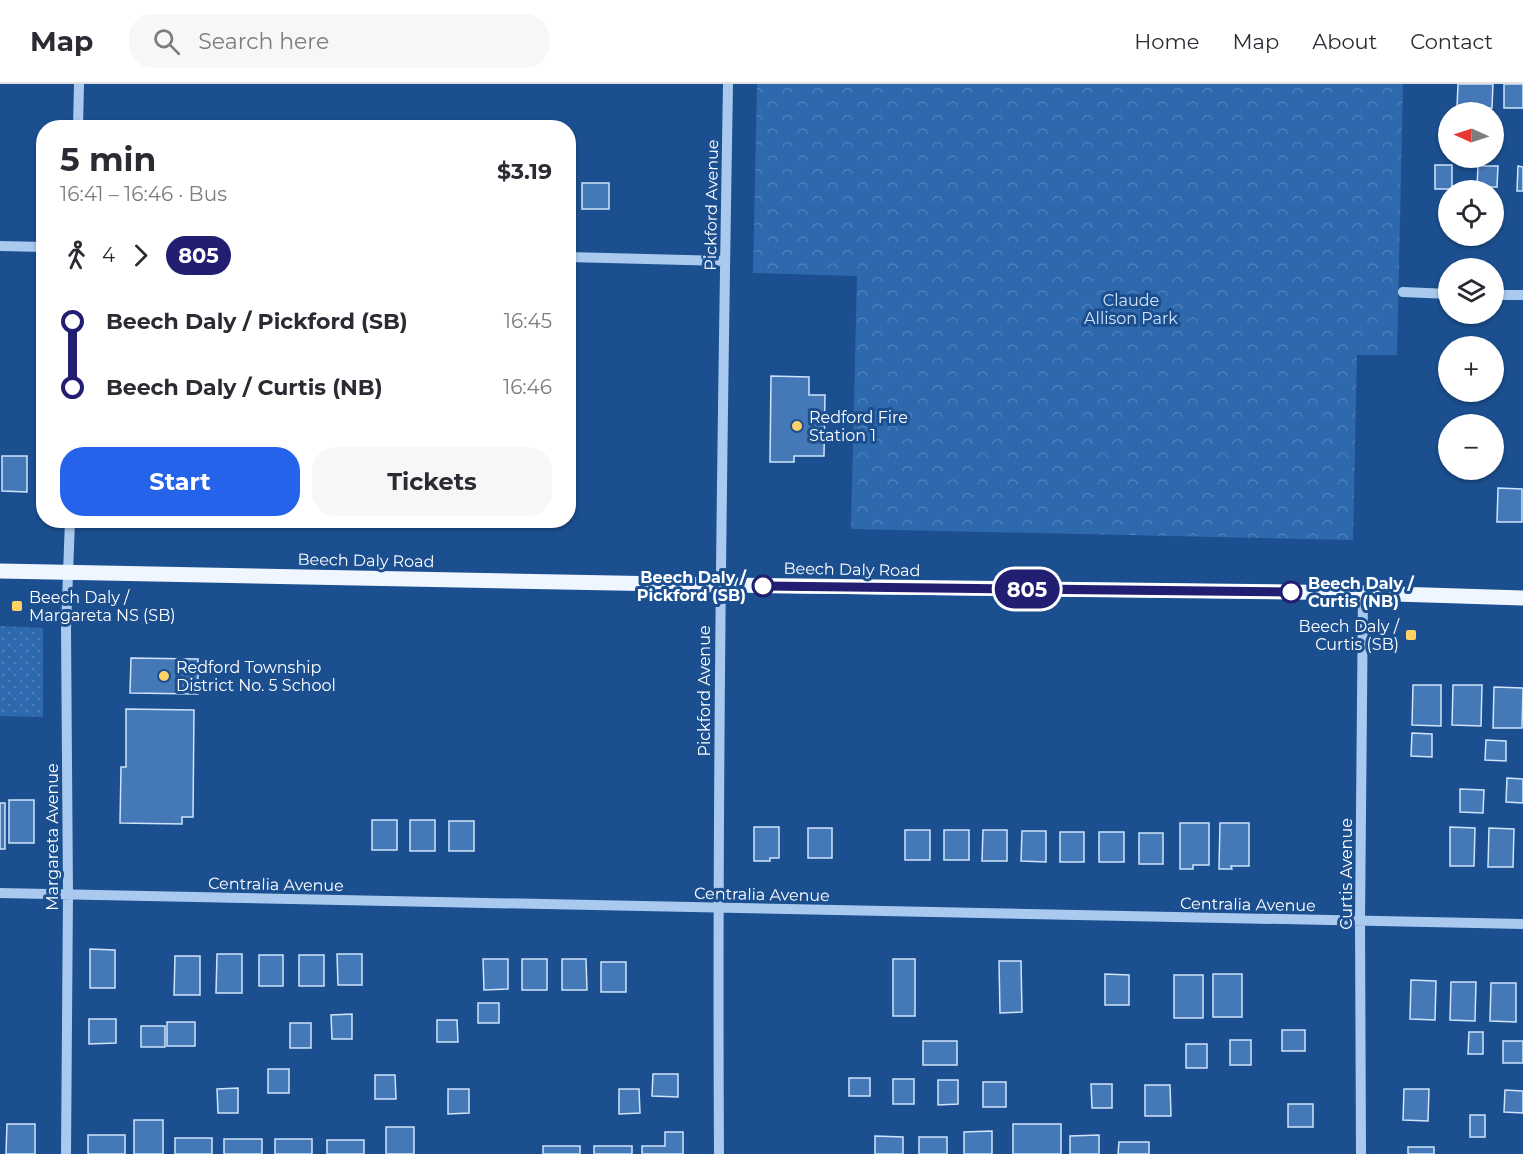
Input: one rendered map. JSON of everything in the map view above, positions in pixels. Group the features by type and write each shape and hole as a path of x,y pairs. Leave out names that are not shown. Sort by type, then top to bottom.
{"main road":[{"name":"Beech Daly Road","path":"0,571 720,585 1363,593 1523,598"}],"street":[{"path":"78,120 79,84"},
{"name":"Pickford Avenue","path":"719,1154 720,585 728,84"},
{"path":"0,246 36,247"},
{"path":"576,257 725,261"},
{"path":"1403,292 1438,294"},
{"path":"1504,295 1523,296"},
{"name":"Margareta Avenue","path":"66,1154 68,894 66,628 70,528"},
{"name":"Curtis Avenue","path":"1361,1154 1360,921 1363,593"},
{"name":"Centralia Avenue","path":"0,893 1523,924"}],"green space":[{"name":"Claude Allison Park","path":"757,84 1403,84 1397,355 1357,355 1353,540 851,529 857,276 753,273"},
{"path":"0,626 43,628 43,717 0,716"}],"building":[{"path":"1458,84 1493,84 1492,102 1457,102"},
{"path":"1504,84 1523,84 1523,108 1504,108"},
{"path":"1435,165 1438,165 1438,168 1452,168 1452,180 1438,180 1438,189 1435,189"},
{"path":"1518,166 1523,167 1523,191 1517,191"},
{"path":"1478,168 1498,168 1497,180 1477,180"},
{"path":"582,183 609,183 609,209 582,209"},
{"name":"Redford Fire Station 1","path":"771,376 809,377 809,395 825,395 824,456 794,456 794,462 770,462"},
{"path":"2,456 27,456 27,492 2,491"},
{"path":"1498,488 1522,489 1522,522 1497,522"},
{"name":"Redford Township District No. 5 School","path":"131,658 198,659 198,694 130,693"},
{"path":"1413,685 1441,685 1441,726 1412,725"},
{"path":"1453,685 1482,685 1481,726 1452,725"},
{"path":"1494,687 1523,688 1522,728 1493,728"},
{"path":"126,709 194,710 193,817 182,817 182,824 120,823 121,767 126,767"},
{"path":"1412,733 1432,734 1432,757 1411,756"},
{"path":"1486,740 1506,741 1506,761 1485,760"},
{"path":"1507,778 1523,779 1523,803 1506,802"},
{"path":"1460,789 1484,790 1483,813 1460,812"},
{"path":"9,800 34,800 34,843 9,843"},
{"path":"0,803 5,803 5,849 0,849"},
{"path":"372,820 397,820 397,850 372,850"},
{"path":"410,820 435,820 435,851 410,851"},
{"path":"449,821 474,821 474,851 449,851"},
{"path":"1180,823 1209,823 1209,865 1193,865 1193,869 1180,869"},
{"path":"1220,823 1249,823 1249,866 1219,869"},
{"path":"754,827 779,827 779,858 770,858 770,861 754,861"},
{"path":"1450,827 1475,828 1474,866 1450,866"},
{"path":"808,828 832,828 832,858 808,858"},
{"path":"1489,828 1514,829 1513,867 1488,867"},
{"path":"905,830 930,830 930,860 905,860"},
{"path":"944,830 969,830 969,860 944,860"},
{"path":"983,830 1007,830 1007,861 982,861"},
{"path":"1022,831 1046,831 1046,862 1021,861"},
{"path":"1060,832 1084,832 1084,862 1060,862"},
{"path":"1099,832 1124,832 1124,862 1099,862"},
{"path":"1139,833 1163,833 1163,864 1139,864"},
{"path":"90,949 115,950 115,988 90,988"},
{"path":"217,954 242,954 242,993 216,993"},
{"path":"337,954 362,954 362,985 338,985"},
{"path":"259,955 283,955 283,986 259,986"},
{"path":"299,955 324,955 324,986 299,986"},
{"path":"175,956 200,956 200,995 174,995"},
{"path":"483,959 508,959 508,989 484,990"},
{"path":"522,959 547,959 547,990 522,990"},
{"path":"562,959 586,959 587,990 562,990"},
{"path":"893,959 915,959 915,1016 893,1016"},
{"path":"999,961 1021,961 1022,1012 1000,1013"},
{"path":"601,962 626,962 626,992 601,992"},
{"path":"1105,974 1129,975 1129,1005 1105,1005"},
{"path":"1213,974 1242,974 1242,1017 1213,1017"},
{"path":"1174,975 1203,975 1203,1018 1174,1018"},
{"path":"1411,980 1436,981 1435,1020 1410,1019"},
{"path":"1451,982 1476,982 1475,1021 1450,1020"},
{"path":"1491,983 1516,983 1516,1022 1490,1021"},
{"path":"478,1003 499,1003 499,1023 478,1023"},
{"path":"352,1014 352,1039 332,1039 331,1015"},
{"path":"89,1019 116,1019 116,1043 89,1044"},
{"path":"437,1020 457,1020 458,1042 437,1042"},
{"path":"167,1022 195,1022 195,1046 167,1046"},
{"path":"290,1023 311,1023 311,1048 290,1048"},
{"path":"141,1026 165,1026 165,1047 141,1047"},
{"path":"1282,1030 1305,1030 1305,1051 1282,1051"},
{"path":"1469,1032 1483,1032 1483,1054 1468,1054"},
{"path":"1230,1040 1251,1040 1251,1065 1230,1065"},
{"path":"923,1041 957,1041 957,1065 923,1065"},
{"path":"1503,1041 1523,1041 1523,1063 1503,1063"},
{"path":"1186,1044 1207,1044 1207,1068 1186,1068"},
{"path":"268,1069 289,1069 289,1093 268,1093"},
{"path":"653,1074 678,1074 678,1097 652,1096"},
{"path":"375,1075 395,1075 396,1099 375,1099"},
{"path":"849,1078 870,1078 870,1096 849,1096"},
{"path":"893,1079 914,1079 914,1104 893,1104"},
{"path":"938,1080 958,1080 958,1104 938,1105"},
{"path":"983,1082 1006,1082 1006,1107 983,1107"},
{"path":"1091,1084 1112,1084 1112,1108 1092,1108"},
{"path":"1145,1085 1170,1085 1171,1116 1145,1116"},
{"path":"238,1088 238,1113 218,1113 217,1089"},
{"path":"448,1089 469,1089 469,1113 448,1114"},
{"path":"619,1089 639,1089 640,1113 619,1114"},
{"path":"1404,1089 1429,1089 1428,1121 1403,1120"},
{"path":"1505,1090 1523,1091 1523,1113 1504,1112"},
{"path":"1288,1104 1313,1104 1313,1127 1288,1127"},
{"path":"1470,1115 1485,1115 1485,1137 1470,1137"},
{"path":"134,1120 163,1120 163,1154 134,1154"},
{"path":"7,1124 35,1124 35,1154 6,1154"},
{"path":"1013,1124 1061,1124 1061,1154 1013,1154"},
{"path":"386,1127 414,1127 414,1154 386,1154"},
{"path":"992,1131 992,1154 964,1154 964,1132"},
{"path":"665,1132 683,1132 683,1154 642,1154 642,1146 665,1146"},
{"path":"88,1135 125,1135 125,1154 88,1154"},
{"path":"1099,1135 1099,1154 1070,1154 1070,1136"},
{"path":"875,1136 903,1137 903,1154 875,1154"},
{"path":"919,1137 947,1137 947,1154 919,1154"},
{"path":"175,1138 212,1138 212,1154 175,1154"},
{"path":"224,1139 262,1139 262,1154 224,1154"},
{"path":"275,1139 312,1139 312,1154 275,1154"},
{"path":"327,1140 364,1140 364,1154 327,1154"},
{"path":"1119,1142 1149,1142 1149,1154 1118,1154"},
{"path":"543,1146 580,1146 580,1154 543,1154"},
{"path":"594,1146 632,1146 632,1154 594,1154"},
{"path":"1408,1147 1434,1147 1434,1154 1408,1154"}],"bus line":[{"name":"805","path":"763,586 1291,592"}],"place":[{"name":"Redford Fire Station 1","path":"797,426"},
{"name":"Beech Daly / Pickford (SB)","path":"763,586"},
{"name":"Beech Daly / Curtis (NB)","path":"1291,592"},
{"name":"Beech Daly / Margareta NS (SB)","path":"17,606"},
{"name":"Beech Daly / Curtis (SB)","path":"1411,635"},
{"name":"Redford Township District No. 5 School","path":"164,676"}]}
